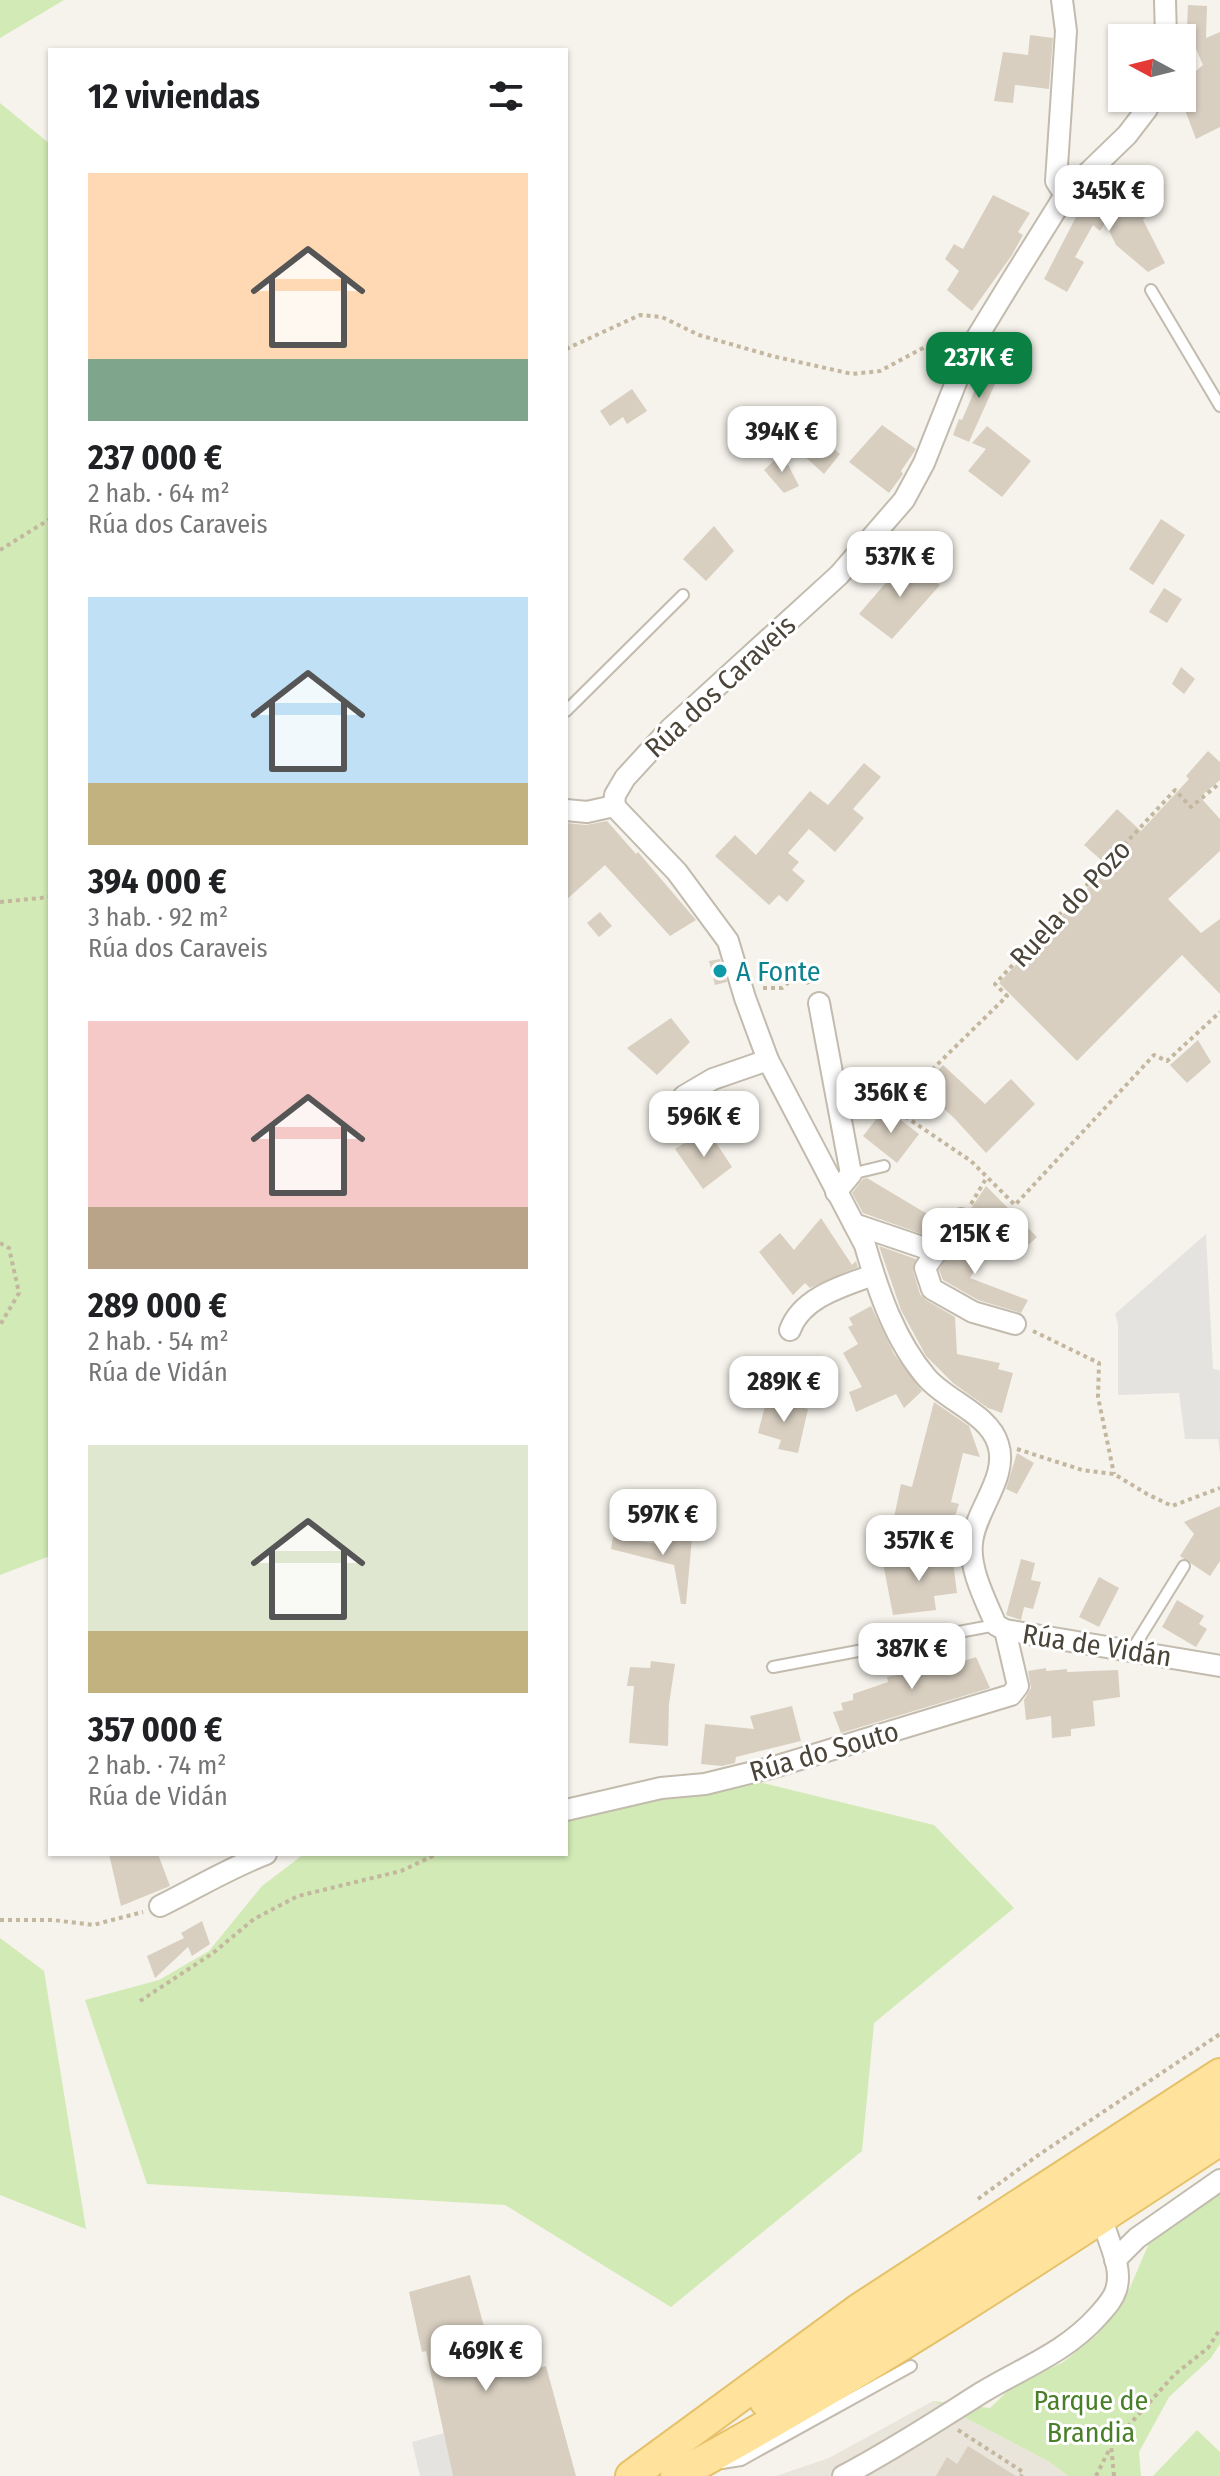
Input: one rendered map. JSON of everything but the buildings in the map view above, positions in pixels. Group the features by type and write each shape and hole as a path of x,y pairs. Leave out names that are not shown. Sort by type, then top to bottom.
{"main road":[{"path":"631,2476 859,2309 1220,2074"},
{"path":"665,2472 1220,2107"},
{"path":"665,2472 858,2371 1220,2140"}],"street":[{"path":"1062,0 1066,31 1056,181 1065,195"},
{"path":"1165,0 1166,24"},
{"name":"Rúa dos Caraveis","path":"614,806 615,795 625,778 670,729 839,575 904,500 924,463 968,352 1065,195 1127,135 1145,112"},
{"path":"568,812 587,812 614,806 677,872 728,941 768,1060 865,1245 873,1275 897,1332 927,1378 988,1426 1000,1450"},
{"path":"819,1003 851,1174 836,1192"},
{"path":"684,1096 713,1079 768,1060"},
{"path":"988,1235 961,1219 952,1224 925,1268 932,1289 973,1312 1015,1324"},
{"path":"854,1224 935,1254"},
{"path":"790,1330 806,1305 842,1286 873,1275"},
{"name":"Rúa de Vidán","path":"1000,1450 1000,1466 972,1544 975,1571 1001,1627 1220,1666"},
{"name":"Rúa do Souto","path":"568,1810 661,1788 705,1784 774,1767 1011,1695 1018,1686 1001,1627"},
{"path":"160,1906 237,1865 261,1856"},
{"path":"1115,2260 1137,2238 1220,2180"},
{"path":"843,2476 886,2454 985,2390 1048,2357 1081,2334 1113,2296 1118,2278 1104,2225 1110,2212"}],"lane":[{"path":"1151,290 1220,406"},
{"path":"568,709 683,595"},
{"path":"839,1111 862,1087"},
{"path":"851,1174 884,1166"},
{"path":"1132,1650 1184,1566"},
{"path":"773,1667 1001,1627"},
{"path":"665,2472 741,2460 911,2366"}],"path":[{"path":"568,348 640,315 662,317 699,335 772,356 852,374 880,371 925,347 937,344 948,344 968,352"},
{"path":"0,550 48,520"},
{"name":"Ruela do Pozo","path":"892,1109 1007,996 995,984 1175,790 1191,807 1220,783"},
{"path":"0,902 48,897"},
{"path":"740,981 765,989 782,988 802,971 819,1003"},
{"path":"862,1087 971,1161 1015,1205 1154,1055 1167,1061 1220,1012"},
{"path":"961,1219 987,1177"},
{"path":"0,1243 9,1248 19,1293 0,1325"},
{"path":"1015,1324 1099,1363 1098,1397 1114,1474"},
{"path":"1000,1450 1018,1449 1082,1470 1114,1474 1172,1506 1220,1488"},
{"path":"140,2001 213,1953 254,1919 298,1896 401,1871 433,1856"},
{"path":"0,1920 53,1920 93,1925 160,1906"},
{"path":"1096,2476 1111,2445 1175,2374 1208,2348 1220,2329"},
{"path":"940,2419 1020,2475"},
{"path":"1111,2445 1114,2476"}],"shaded area":[{"path":"1206,1234 1213,1369 1220,1370 1220,1455 1218,1439 1185,1439 1179,1393 1118,1395 1118,1324 1115,1314"},
{"path":"933,2401 1048,2461 1068,2476 776,2476 829,2458"},
{"path":"444,2433 453,2476 420,2476 412,2442"}],"green space":[{"path":"0,0 64,0 0,38"},
{"path":"0,103 48,142 48,1557 0,1575"},
{"path":"755,1781 934,1825 1014,1908 874,2023 862,2151 671,2307 505,2205 147,2184 85,2000 159,1980 209,1951 262,1886 301,1856 568,1856 568,1818"},
{"path":"0,1938 44,1971 86,2229 0,2195"},
{"name":"Parque de Brandia","path":"1220,2187 1220,2344 1211,2358 1169,2397 1139,2452 1141,2476 1068,2476 1048,2461 933,2401 990,2408 1015,2384 1062,2363 1097,2335 1129,2290 1149,2243"},
{"path":"1197,2430 1220,2452 1220,2476 1153,2476"}],"place":[{"name":"A Fonte","path":"720,971"}]}
